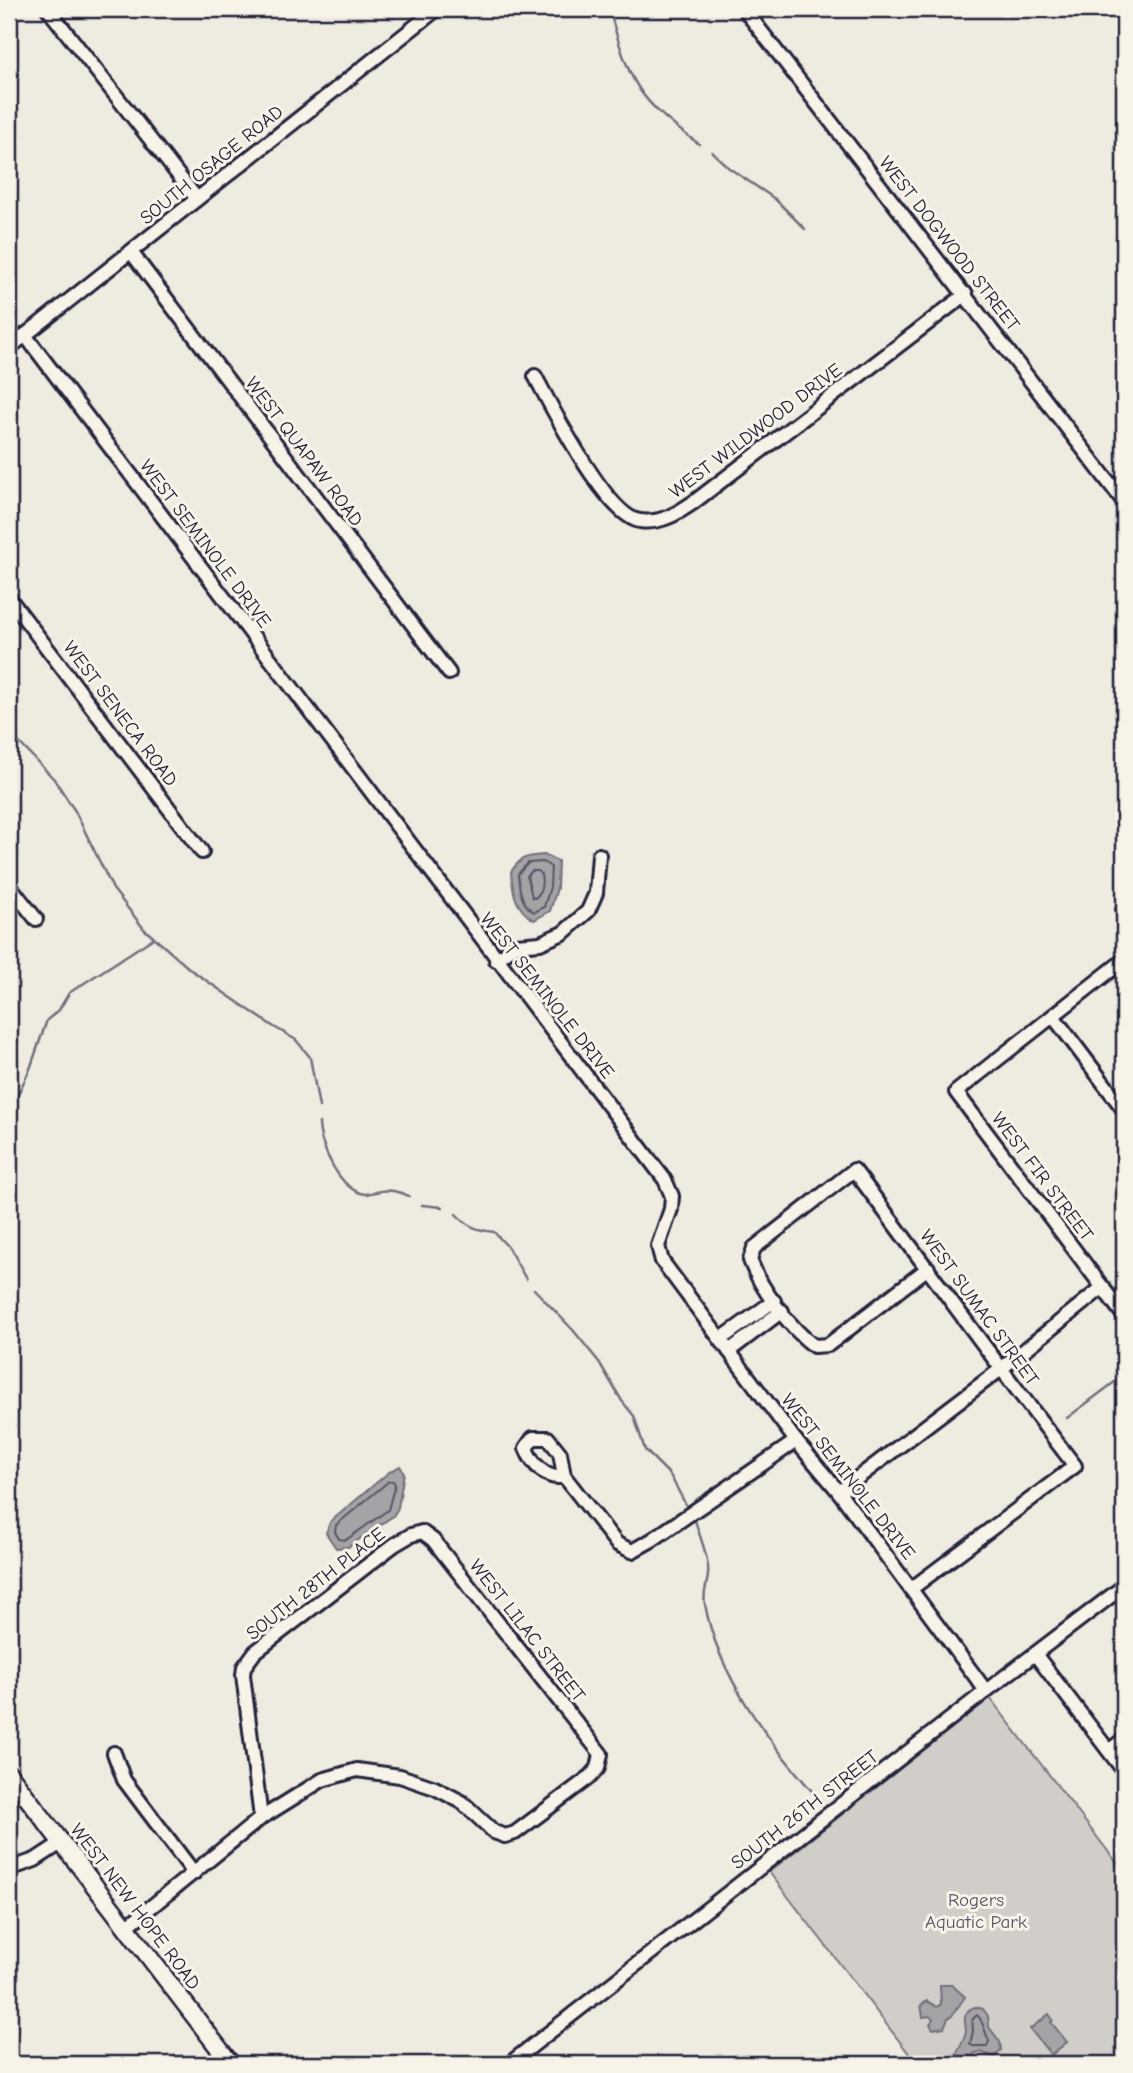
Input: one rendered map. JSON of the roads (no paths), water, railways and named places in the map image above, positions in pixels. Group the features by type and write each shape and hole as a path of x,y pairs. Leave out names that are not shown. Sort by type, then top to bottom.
{"main road":[{"name":"WEST NEW HOPE ROAD","path":"9,1774 231,2064"}],"street":[{"path":"48,9 197,199"},
{"name":"SOUTH OSAGE ROAD","path":"9,348 437,9"},
{"name":"WEST DOGWOOD STREET","path":"744,9 1124,502"},
{"name":"WEST QUAPAW ROAD","path":"131,252 449,673"},
{"name":"WEST WILDWOOD DRIVE","path":"535,376 568,438 610,499 626,516 638,521 660,521 694,502 966,295"},
{"name":"WEST SEMINOLE DRIVE","path":"24,335 665,1180 672,1196 671,1209 658,1246 662,1261 796,1441 839,1492 986,1691"},
{"name":"WEST SENECA ROAD","path":"9,598 202,852"},
{"path":"496,960 516,945 540,943 564,933 588,911 596,893 599,855"},
{"path":"9,885 36,919"},
{"path":"1124,960 1053,1016 1124,1110"},
{"name":"WEST FIR STREET","path":"1053,1016 956,1092 1124,1317"},
{"name":"WEST SUMAC STREET","path":"778,1306 756,1277 750,1260 754,1248 854,1170 1076,1466 911,1589"},
{"path":"778,1306 801,1336 814,1346 828,1345 928,1268"},
{"path":"839,1492 1001,1369 1103,1287"},
{"path":"721,1339 778,1306"},
{"path":"729,1350 778,1306"},
{"path":"564,1476 617,1544 632,1551 796,1441"},
{"name":"SOUTH 28TH PLACE","path":"261,1818 244,1667 255,1652 394,1545 422,1532"},
{"name":"WEST LILAC STREET","path":"261,1818 322,1780 357,1770 400,1776 435,1788 462,1802 494,1832 505,1836 515,1833 598,1768 601,1754 433,1540 422,1532"},
{"name":"SOUTH 26TH STREET","path":"509,2064 1124,1586"},
{"path":"1035,1654 1124,1771"},
{"path":"1109,1751 1124,1739"},
{"path":"114,1754 124,1780 194,1873"},
{"path":"125,1928 261,1818"},
{"path":"9,1869 35,1860 61,1843"}],"water":[{"path":"544,855 558,861 557,888 550,911 534,920 523,911 516,900 511,872 524,858"},
{"path":"400,1466 404,1473 398,1508 393,1516 348,1547 336,1548 326,1533 330,1522 389,1472"},
{"path":"940,1985 952,1985 965,1997 944,2027 933,2029 930,2024 933,2019 929,2016 923,2017 921,2005 927,2001 937,2007 941,2004"},
{"path":"975,2007 983,2009 988,2016 989,2027 1000,2042 1001,2050 994,2057 981,2052 975,2053 971,2064 952,2064 965,2035 966,2014"},
{"path":"1049,2014 1053,2020 1051,2022 1067,2042 1051,2055 1030,2029"}],"waterway":[{"path":"609,9 624,59 643,95 657,111 699,144"},
{"path":"712,152 729,168 775,199 805,229"},
{"path":"9,732 54,779 75,811 113,889 144,929 191,970 296,1040 310,1057 319,1107"},
{"path":"9,1113 30,1069 47,1020 59,1010 69,993 152,939"},
{"path":"319,1123 327,1154 347,1185 365,1194 389,1191 409,1196"},
{"path":"422,1205 442,1207"},
{"path":"456,1214 473,1227 494,1232 507,1246 526,1279"},
{"path":"534,1289 599,1362 634,1416 645,1450 670,1475 687,1507"},
{"path":"1067,1418 1124,1375"},
{"path":"695,1520 708,1567 705,1604 721,1657 748,1708 817,1797"}],"park label":[{"name":"Rogers Aquatic Park","path":"976,1910"}]}
